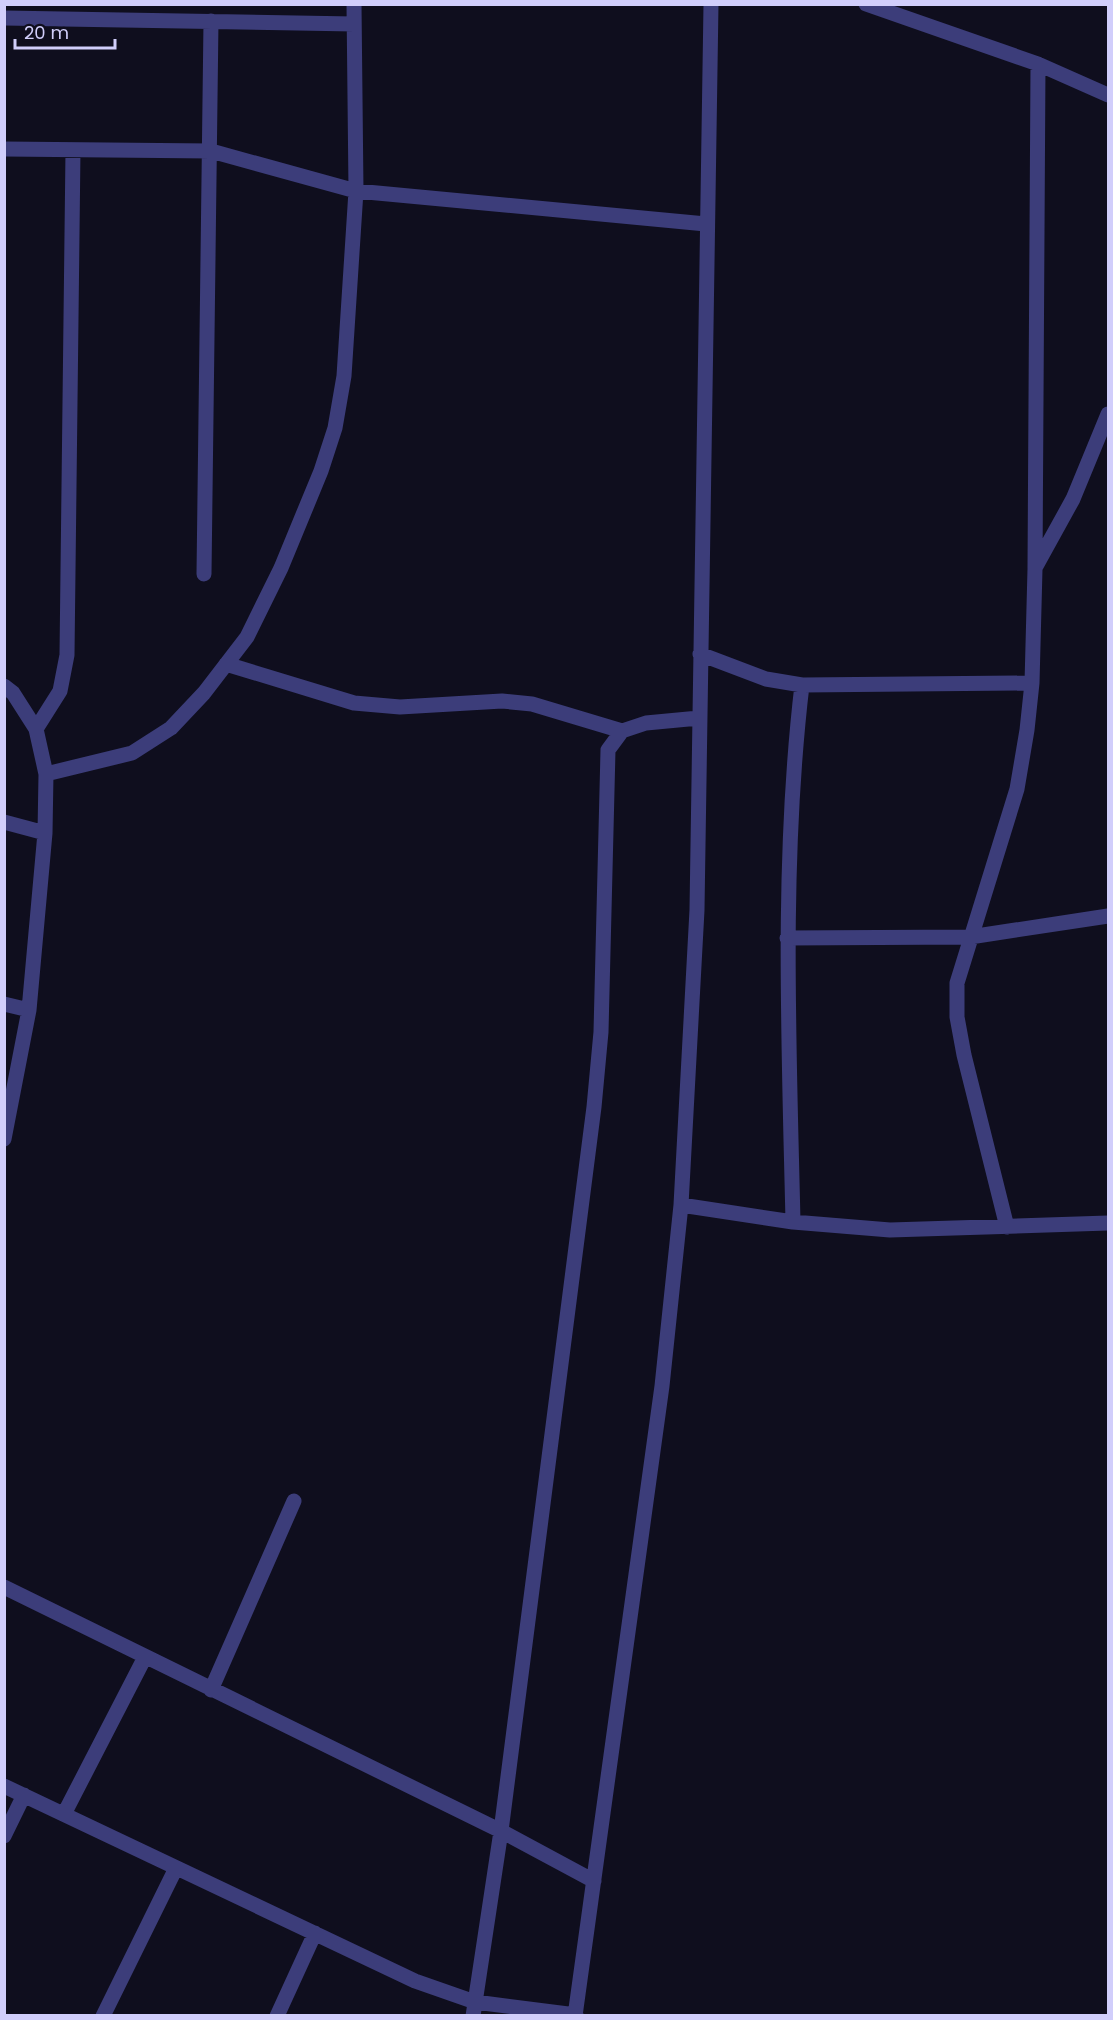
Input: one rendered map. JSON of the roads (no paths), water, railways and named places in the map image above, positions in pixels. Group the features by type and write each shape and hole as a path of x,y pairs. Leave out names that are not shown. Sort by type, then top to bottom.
{"street":[{"path":"46,774 132,753 171,728 247,637 282,568 335,428 344,376 356,191 354,4"},
{"path":"4,1786 474,2009 575,2015 662,1386 681,1205 697,910 711,4"},
{"path":"866,4 1038,64 1108,95"},
{"path":"4,18 354,24"},
{"path":"204,574 211,21"},
{"path":"1007,1227 957,1017 957,983 1017,789 1032,683 1035,569 1038,64"},
{"path":"4,149 211,151 356,191 706,224"},
{"path":"36,729 60,691 67,655 73,150"},
{"path":"1035,569 1073,499 1108,414"},
{"path":"700,654 766,679 802,685 1032,683"},
{"path":"226,664 354,703 400,707 502,701 532,704 622,731 646,723 699,718"},
{"path":"793,1222 787,938 794,755 802,685"},
{"path":"4,686 13,693 36,729 46,774 45,833 28,1010 4,1139"},
{"path":"474,2009 501,1831 594,1107 601,1032 605,783 608,750 622,731"},
{"path":"4,822 45,833"},
{"path":"787,938 970,937 1108,916"},
{"path":"4,1004 28,1010"},
{"path":"681,1205 793,1222 890,1230 1108,1223"},
{"path":"211,1690 294,1501"},
{"path":"4,1587 501,1831 594,1881"},
{"path":"64,1814 145,1657"},
{"path":"4,1836 24,1795"},
{"path":"103,2016 176,1868"},
{"path":"278,2016 315,1933"}]}
